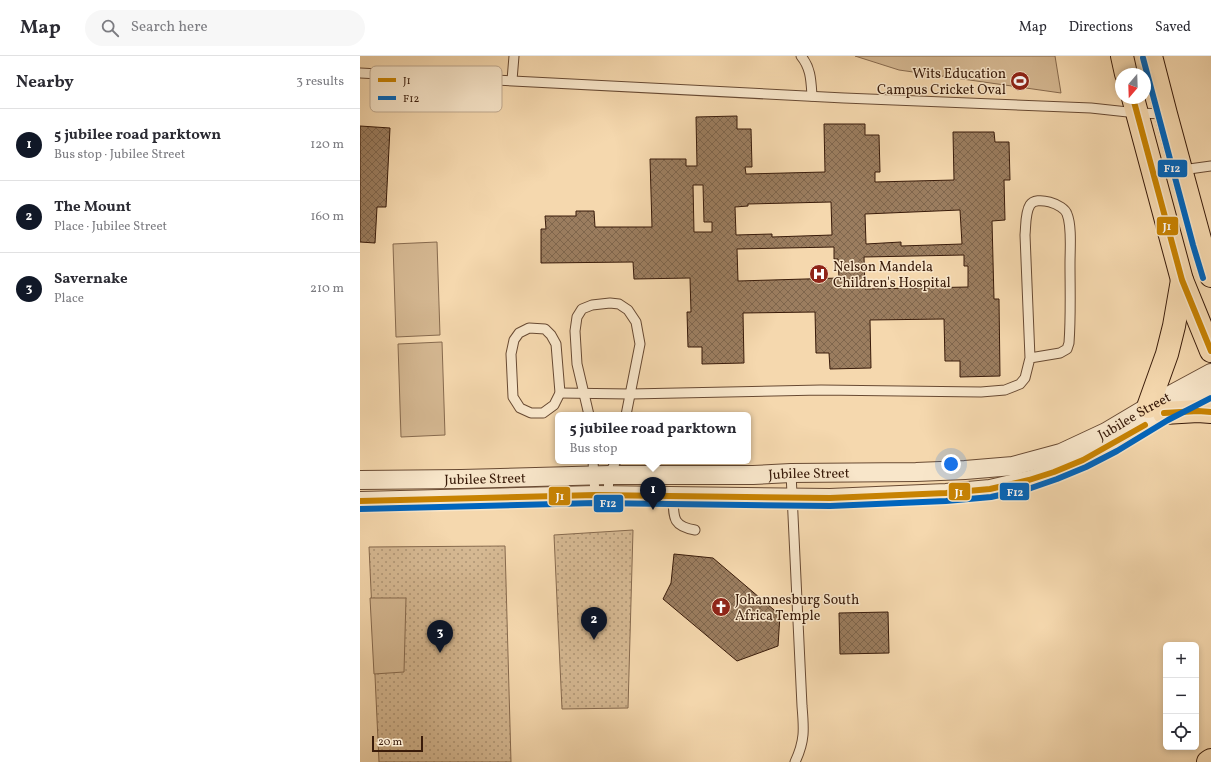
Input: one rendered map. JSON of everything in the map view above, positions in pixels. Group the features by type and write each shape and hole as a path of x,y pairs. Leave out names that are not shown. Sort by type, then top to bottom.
{"main road":[{"path":"1122,56 1125,68"},
{"path":"1151,56 1200,243 1211,276"},
{"path":"1135,105 1182,280 1211,351"},
{"path":"1182,280 1156,410 1211,412"}],"street":[{"name":"Jubilee Street","path":"360,501 602,496 838,498 946,493 990,489 1029,480 1054,472 1082,460 1109,438 1156,410 1211,373"},
{"name":"Jubilee Street","path":"1156,410 1211,389"},
{"name":"Jubilee Street","path":"360,480 461,479 603,468 753,475 966,470 1014,466 1109,438"}],"lane":[{"path":"512,80 514,56"},
{"path":"801,56 806,62 810,74 812,96"},
{"path":"360,73 370,73"},
{"path":"502,80 812,96 1091,108 1135,105 1166,114"},
{"path":"1154,172 1182,170 1210,165"},
{"path":"560,393 630,394 821,390 981,392 1005,390 1020,384 1025,378 1030,358 1025,235 1026,215 1032,202 1047,201 1060,206 1067,213 1069,226 1070,270 1069,343 1066,349 1060,353 1030,358"},
{"path":"588,412 577,364 575,331 578,317 582,309 592,304 610,303 619,304 628,310 636,322 640,344 627,412"},
{"path":"529,328 545,329 551,335 556,344 560,393 554,405 543,413 531,413 520,408 513,397 511,354 514,340 519,333 529,328"},
{"path":"602,496 603,468"},
{"path":"602,496 603,468"},
{"path":"791,473 804,733 800,751 795,762"},
{"path":"673,496 674,516 677,523 687,529 695,530"}],"shaded area":[{"name":"Wits Education Campus Cricket Oval","path":"855,56 1055,56 1061,93 899,70"},
{"path":"437,242 440,335 396,337 393,244"},
{"path":"442,342 445,435 401,437 398,344"},
{"path":"633,530 628,708 562,709 554,535"},
{"path":"505,546 511,762 379,762 369,547"},
{"path":"370,598 406,598 404,672 374,674"}],"building":[{"path":"737,116 737,129 751,129 752,167 745,167 746,174 825,172 824,124 865,124 865,135 879,135 880,172 875,172 875,182 954,180 953,132 994,132 995,142 1009,142 1010,180 1004,180 1005,220 992,221 994,299 999,299 1000,376 960,377 960,361 945,361 944,319 870,320 871,368 830,369 829,353 816,353 815,312 743,313 744,363 702,364 702,347 688,347 687,312 691,312 690,278 634,279 633,262 541,263 541,229 546,229 545,216 576,216 576,211 594,211 595,227 652,227 650,159 686,159 686,166 697,166 696,117","holes":["693,185 703,185 704,222 712,222 712,232 694,232","831,202 832,235 772,237 772,234 736,235 735,207 748,206 748,204","960,210 962,244 901,246 901,242 866,244 865,214","834,247 834,259 838,259 839,278 738,281 737,249","964,255 964,266 968,266 968,287 865,289 864,257"]},
{"path":"360,126 390,128 386,207 377,207 375,243 360,242"},
{"name":"Johannesburg South Africa Temple","path":"674,554 713,558 780,615 778,646 737,661 663,599 671,583"},
{"path":"888,612 889,653 840,654 839,613"}],"transit line":[{"name":"F12","path":"1143,58 1203,278"},
{"name":"J1","path":"1135,104 1182,280 1211,351"},
{"name":"F12","path":"360,509 595,503 830,506 946,501 991,497 1031,488 1086,467 1117,451 1168,420 1211,398"},
{"name":"J1","path":"1164,413 1198,411 1211,412"},
{"name":"J1","path":"360,501 595,495 830,498 946,493 990,489 1029,480 1054,472 1083,460 1145,425"}],"place":[{"name":"Wits Education Campus Cricket Oval","path":"1020,81"},
{"name":"Nelson Mandela Children's Hospital","path":"819,274"},
{"name":"5 jubilee road parktown","path":"653,510"},
{"name":"Johannesburg South Africa Temple","path":"721,607"},
{"name":"The Mount","path":"594,640"},
{"name":"Savernake","path":"440,653"}]}
